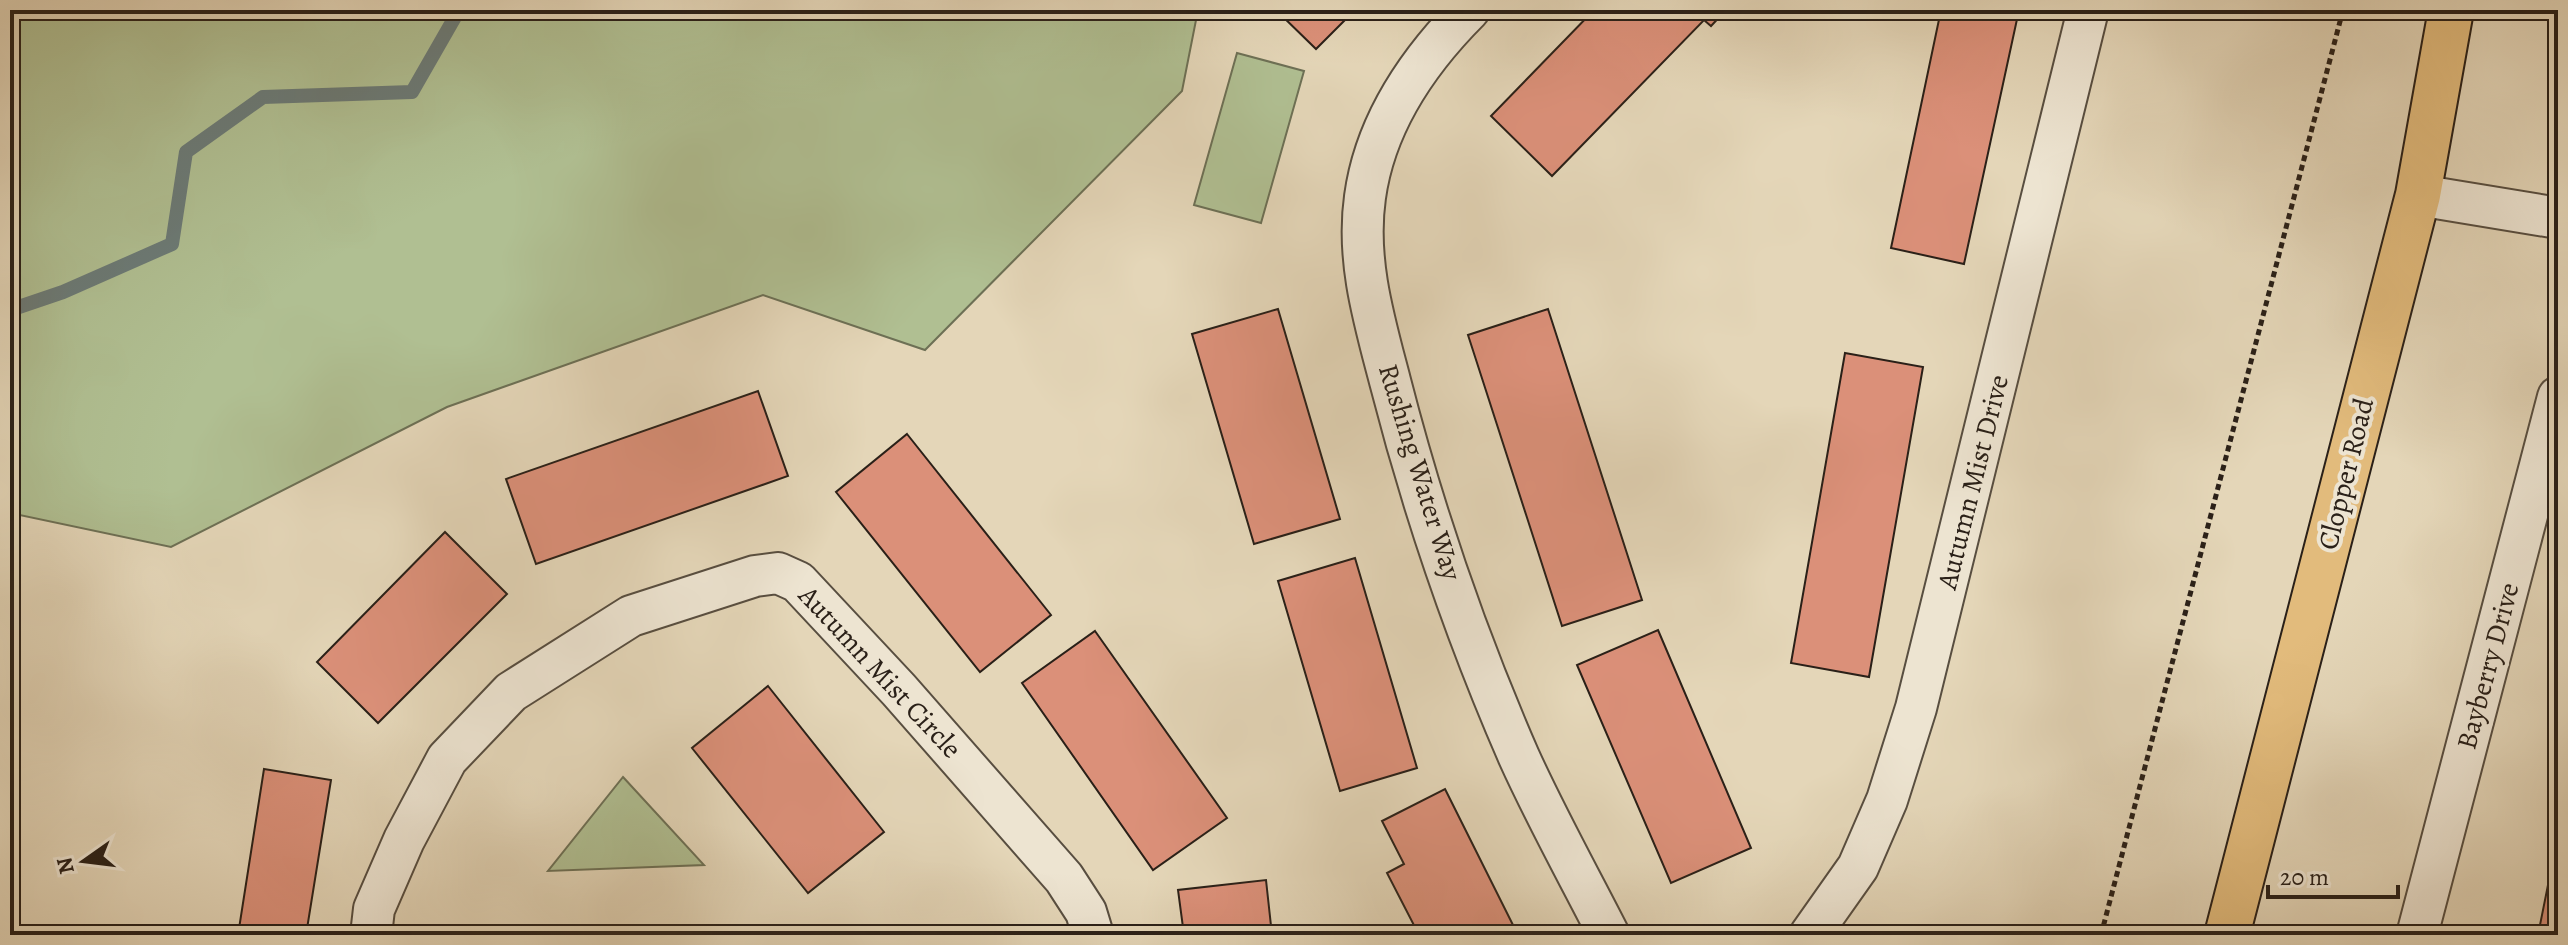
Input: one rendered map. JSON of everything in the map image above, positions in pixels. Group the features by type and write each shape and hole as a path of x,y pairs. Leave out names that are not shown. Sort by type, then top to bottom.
{"main road":[{"name":"Clopper Road","path":"2227,935 2418,195 2451,10"}],"street":[{"name":"Rushing Water Way","path":"1469,10 1416,72 1391,112 1365,194 1364,273 1406,445 1477,648 1520,758 1609,935"},
{"name":"Autumn Mist Drive","path":"1810,935 1858,867 1887,800 1916,708 2088,10"},
{"path":"2418,195 2558,218"},
{"name":"Bayberry Drive","path":"2417,935 2558,397"},
{"name":"Autumn Mist Circle","path":"371,935 374,909 398,854 447,759 511,692 631,616 755,576 778,573 798,582 808,592 1054,866 1086,912 1093,935"}],"path":[{"path":"2101,935 2343,10"}],"green space":[{"path":"10,10 1198,10 1182,91 925,350 763,295 447,407 171,547 10,513"},
{"path":"1237,53 1304,71 1261,223 1194,205"},
{"path":"623,777 704,865 548,871"}],"building":[{"path":"1276,10 1355,10 1316,49"},
{"path":"1594,10 1726,10 1711,26 1704,20 1552,176 1491,116"},
{"path":"1941,10 2019,10 1964,264 1891,248"},
{"path":"1278,309 1340,519 1254,544 1192,334"},
{"path":"1548,309 1642,600 1562,626 1468,335"},
{"path":"1845,353 1923,367 1869,677 1791,663"},
{"path":"758,391 788,476 536,564 506,479"},
{"path":"907,434 1051,615 980,672 836,492"},
{"path":"445,532 507,594 378,723 317,662"},
{"path":"1355,558 1417,768 1340,791 1278,581"},
{"path":"1658,630 1751,848 1671,883 1577,665"},
{"path":"1095,631 1227,818 1153,870 1022,683"},
{"path":"768,686 884,832 808,893 692,748"},
{"path":"264,769 331,780 306,935 238,935"},
{"path":"1445,789 1518,935 1419,935 1387,873 1404,864 1382,821"},
{"path":"2558,835 2558,935 2538,935"},
{"path":"1266,880 1272,935 1184,935 1178,890"}],"waterway":[{"path":"10,310 63,292 172,244 186,152 263,97 412,92 459,10"}]}
